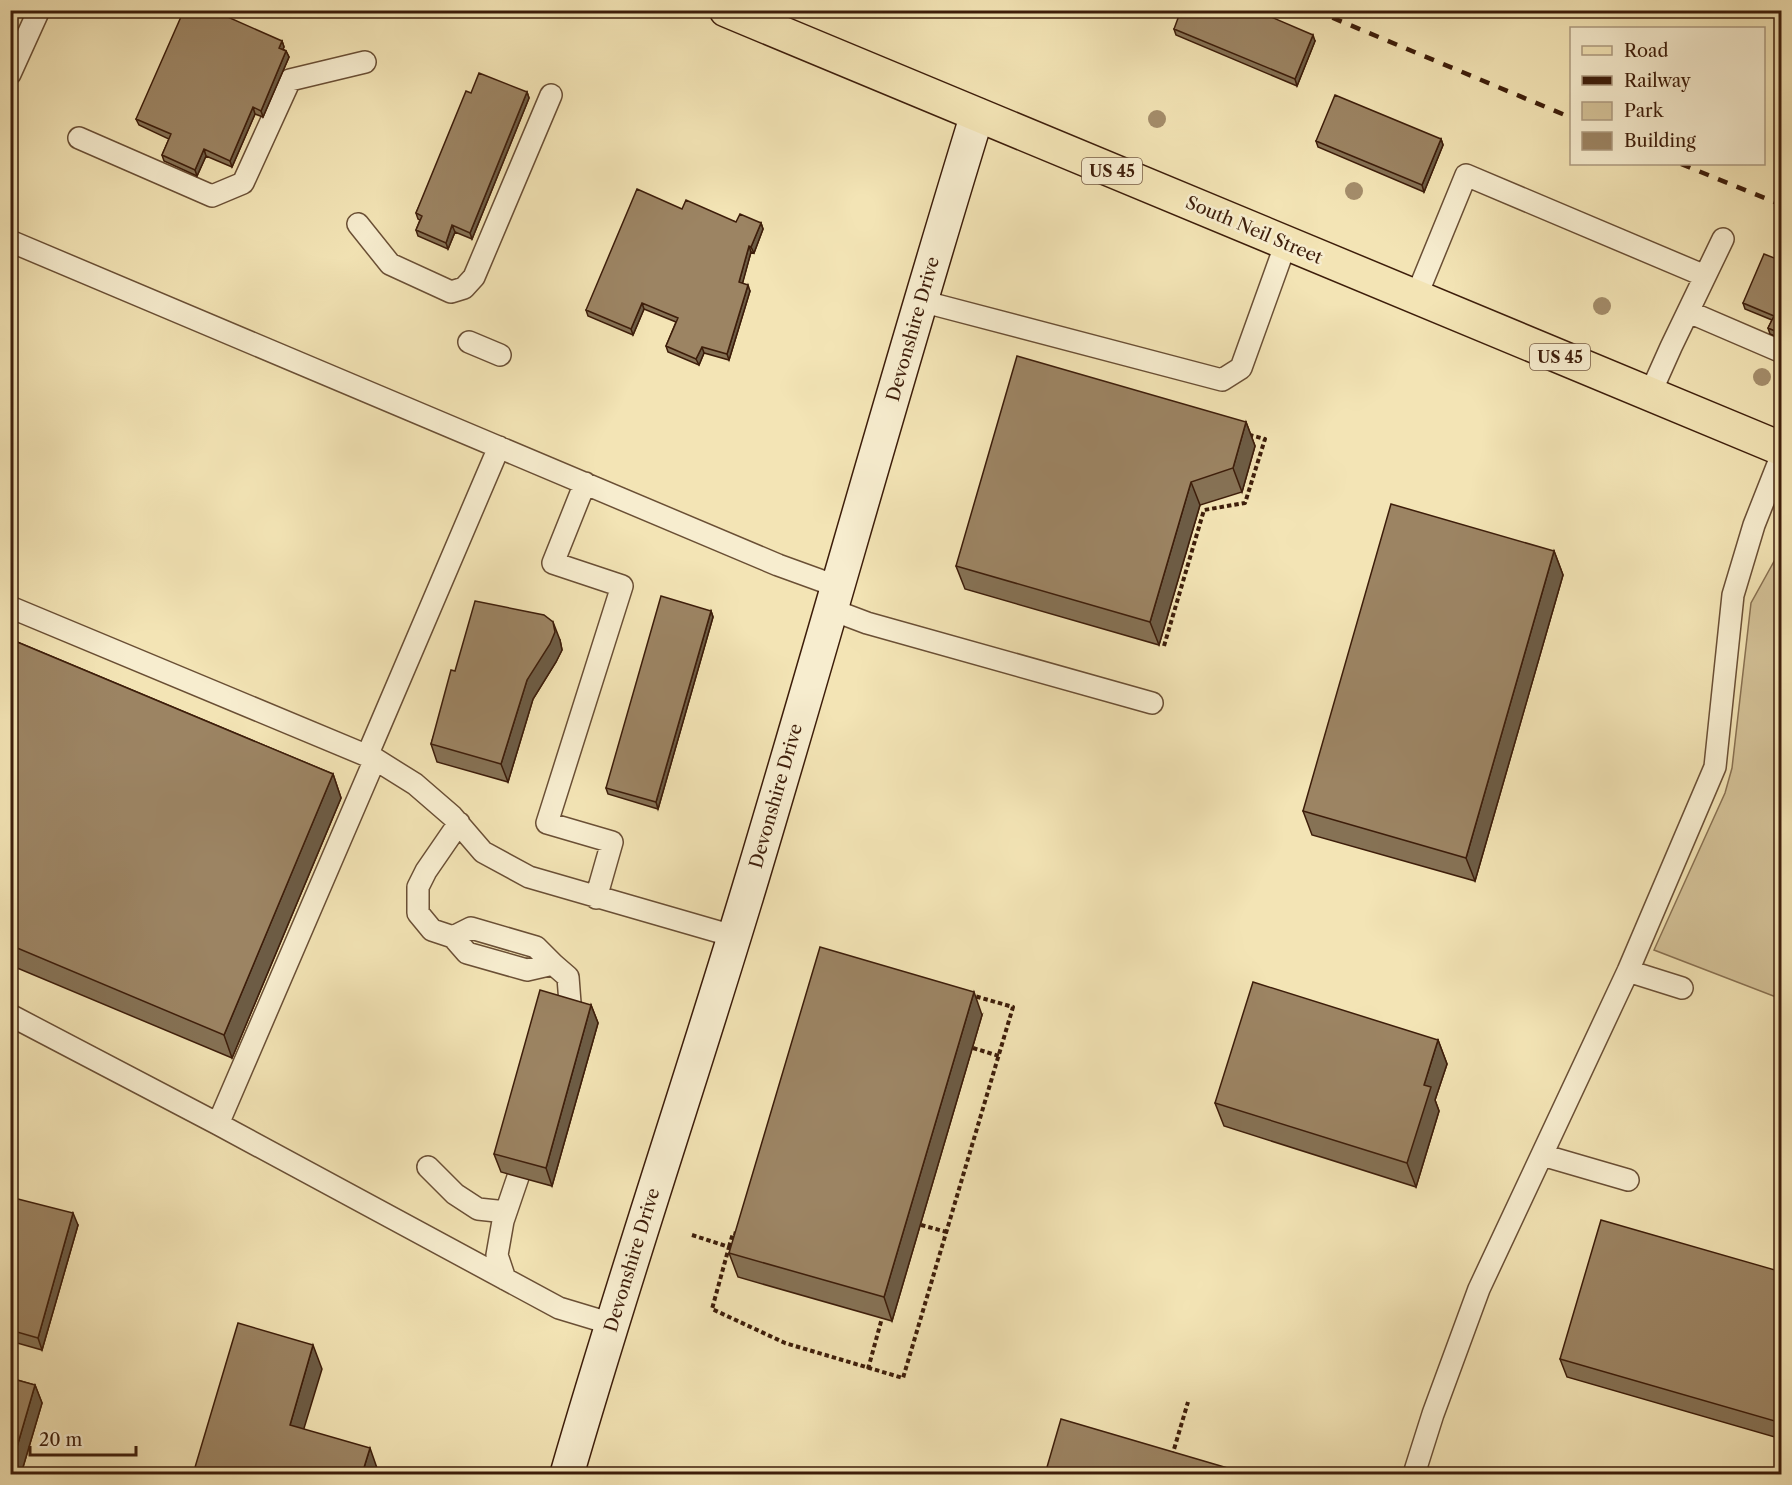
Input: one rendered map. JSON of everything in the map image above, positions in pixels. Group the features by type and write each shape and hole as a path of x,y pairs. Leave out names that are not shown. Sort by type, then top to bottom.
{"main road":[{"name":"South Neil Street","path":"726,10 1782,449"}],"street":[{"name":"Devonshire Drive","path":"567,1474 733,936 977,115"}],"lane":[{"path":"12,74 39,10"},
{"path":"79,138 212,196 243,183 290,80 365,62"},
{"path":"358,224 390,264 451,292 464,288 474,277 551,95"},
{"path":"1416,297 1467,175 1705,276"},
{"path":"1650,394 1723,239"},
{"path":"10,242 778,565 833,598 867,623 1152,703"},
{"path":"921,302 1222,380 1241,368 1286,243"},
{"path":"1689,312 1782,352"},
{"path":"469,342 500,355"},
{"path":"218,1124 499,447"},
{"path":"1414,1474 1433,1414 1479,1289 1628,971 1715,767 1733,595 1754,525 1782,454"},
{"path":"585,483 553,562 622,586 547,823 612,842 596,898"},
{"path":"10,607 371,757 415,784 459,824 483,852 529,877 733,936"},
{"path":"459,824 418,887 418,914 432,930 453,937 467,953 527,970 553,964 568,977 570,1003 567,1014"},
{"path":"1628,971 1682,988"},
{"path":"10,1015 559,1308 612,1324"},
{"path":"1542,1155 1628,1180"},
{"path":"428,1167 455,1194 478,1209 506,1212"},
{"path":"505,1279 497,1255 506,1212 518,1177"}],"path":[{"path":"1164,646 1204,510 1245,503 1265,439 1242,433"},
{"path":"741,1234 733,1233 712,1309 785,1343 903,1378 1013,1007 968,994"},
{"path":"973,1048 999,1056"},
{"path":"921,1226 947,1232"},
{"path":"692,1235 729,1247"},
{"path":"868,1369 882,1318"},
{"path":"1170,1462 1188,1402"}],"green space":[{"path":"1781,554 1782,997 1776,997 1654,950 1725,793 1732,768 1751,603 1777,556"}],"building":[{"path":"184,10 212,10 282,41 279,48 286,51 261,111 253,107 230,161 204,149 195,170 162,155 171,134 136,119"},
{"path":"1181,10 1255,10 1313,35 1295,79 1174,29"},
{"path":"479,73 527,92 470,233 452,225 446,243 416,230 422,216 416,213 466,91 471,93"},
{"path":"1335,95 1441,139 1422,185 1316,141"},
{"path":"637,189 682,209 686,200 736,222 740,214 761,223 751,247 749,246 739,282 748,285 727,354 702,347 696,359 666,346 678,318 642,303 631,329 586,310"},
{"path":"1764,254 1782,261 1782,334 1768,328 1774,316 1743,303"},
{"path":"1017,356 1246,422 1233,468 1191,482 1150,622 956,566"},
{"path":"1391,504 1554,551 1466,858 1303,811"},
{"path":"661,596 711,611 656,802 606,788"},
{"path":"475,601 544,615 553,622 555,632 527,680 501,764 431,744 451,670 455,671"},
{"path":"10,639 333,774 224,1035 10,945"},
{"path":"820,947 974,992 884,1297 729,1253"},
{"path":"1253,982 1438,1040 1424,1085 1431,1087 1407,1163 1215,1103"},
{"path":"540,990 591,1005 546,1168 494,1154"},
{"path":"10,1197 73,1213 38,1338 10,1330"},
{"path":"1601,1220 1782,1272 1782,1423 1560,1359"},
{"path":"238,1323 313,1345 290,1425 370,1448 362,1474 193,1474"},
{"path":"10,1378 35,1385 14,1457 10,1456"},
{"path":"1061,1419 1248,1474 1045,1474"}],"railway":[{"path":"1314,10 1570,117"},
{"path":"1683,165 1782,205"}]}
